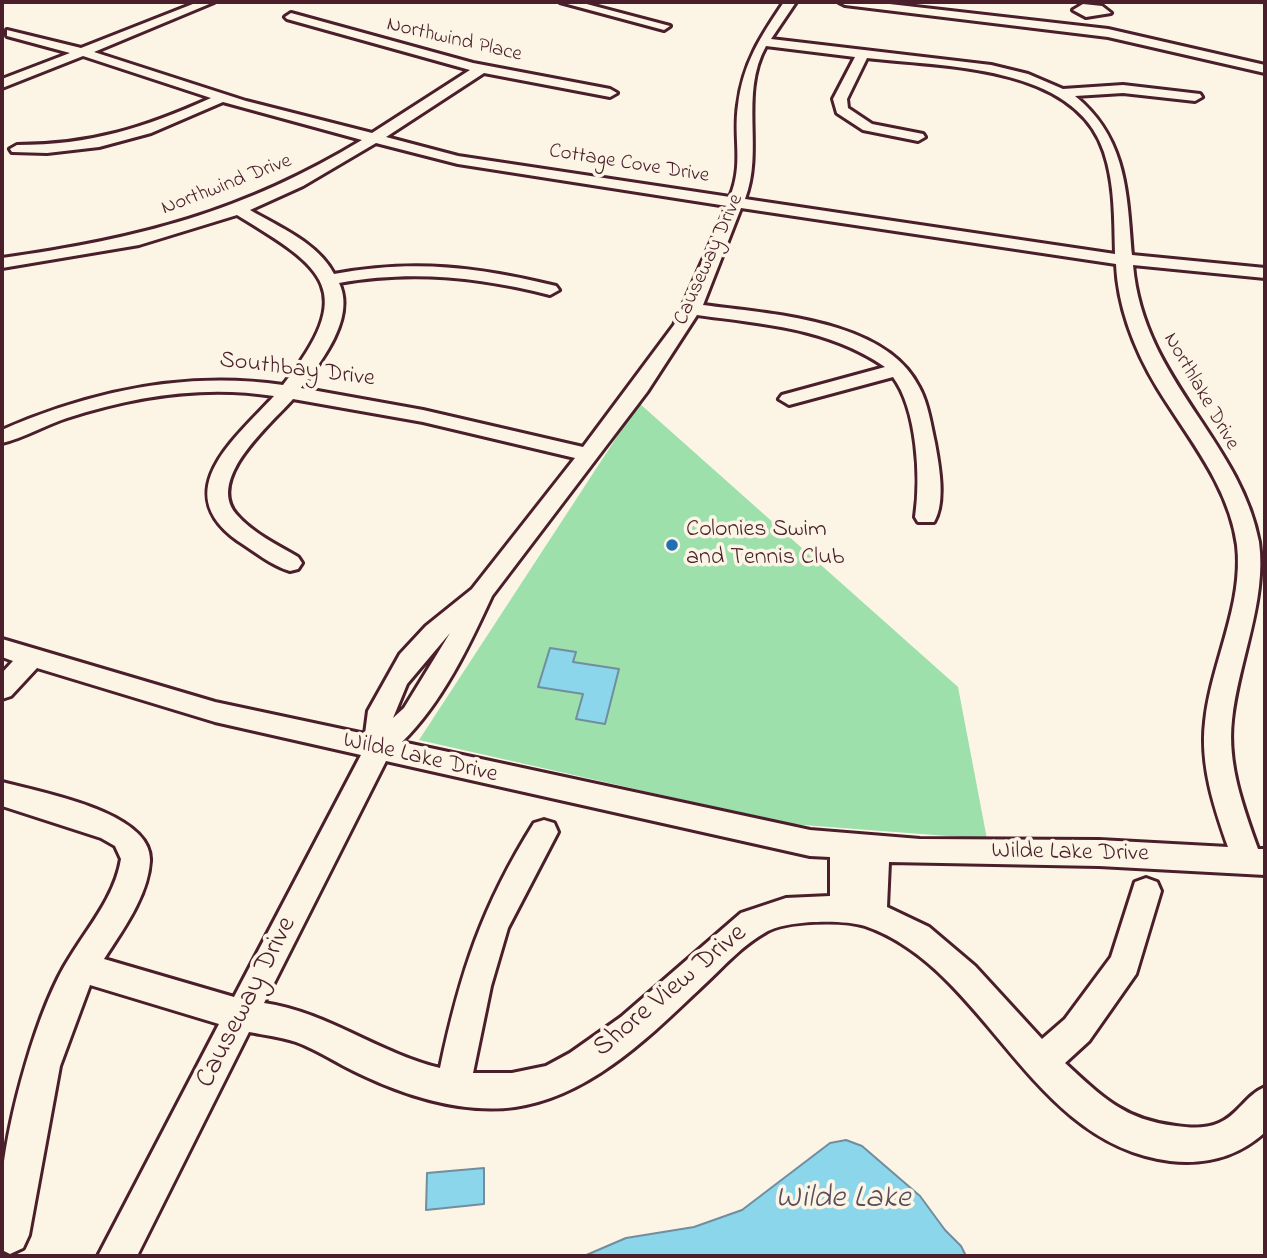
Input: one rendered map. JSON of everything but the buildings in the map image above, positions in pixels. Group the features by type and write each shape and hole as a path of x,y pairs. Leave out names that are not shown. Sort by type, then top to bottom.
{"street":[{"path":"2,84 208,2"},
{"path":"566,2 585,4 664,26"},
{"name":"Causeway Drive","path":"117,1256 379,750 413,715 463,632 482,592 640,388 692,309 736,203 747,162 745,92 751,67 763,42 790,2"},
{"path":"845,2 890,4 1081,29 1170,45 1265,69"},
{"path":"1081,29 1090,15"},
{"name":"Northwind Place","path":"291,18 481,69 610,93"},
{"name":"Cottage Cove Drive","path":"11,33 82,52 222,99 458,160 1124,260 1265,273"},
{"name":"Northlake Drive","path":"763,42 1012,73 1042,82 1063,93 1096,125 1113,156 1131,307 1144,344 1164,383 1228,486 1246,536 1248,579 1222,695 1217,743 1222,783 1256,861"},
{"path":"863,54 840,100 842,110 868,127 918,137"},
{"name":"Northwind Drive","path":"2,263 120,244 238,209 296,183 373,140 481,69"},
{"path":"1063,93 1123,89 1195,97"},
{"path":"17,149 66,149 116,142 142,134 222,99"},
{"path":"238,209 309,255 329,279 335,298 330,330 316,355 231,455 222,469 216,487 220,509 234,526 290,563"},
{"path":"329,279 381,270 435,267 469,270 550,290"},
{"path":"692,309 830,332 868,347 897,370 909,386 927,452 931,487 926,517"},
{"path":"789,398 897,370"},
{"name":"Southbay Drive","path":"2,437 71,410 144,392 217,385 285,392 412,413 588,455"},
{"path":"2,690 12,655"},
{"name":"Wilde Lake Drive","path":"12,655 215,712 721,826 810,843 919,852 1099,853 1256,861"},
{"path":"2,794 126,836 134,846 137,863 126,891 81,967 58,1018 35,1092 10,1235"},
{"path":"453,1086 467,1016 493,929 519,874 544,832"},
{"path":"845,846 858,909"},
{"path":"858,909 875,848"},
{"path":"1042,1062 1077,1030 1125,964 1146,891"},
{"name":"Shore View Drive","path":"81,967 243,1015 294,1025 342,1045 381,1066 453,1086 526,1089 551,1082 619,1041 752,923 768,914 829,905 858,909"},
{"path":"858,909 897,924 932,948 1075,1097 1105,1122 1152,1145 1184,1147 1224,1140 1243,1129 1265,1104"}],"green space":[{"name":"Colonies Swim and Tennis Club","path":"639,403 958,687 987,839 790,824 419,740"}],"water":[{"path":"550,648 576,652 573,662 619,669 605,724 576,719 583,694 538,687"},
{"name":"Wilde Lake","path":"846,1140 862,1146 920,1196 945,1230 961,1246 966,1256 584,1256 626,1238 694,1227 742,1210 830,1143"},
{"path":"484,1168 484,1204 426,1210 427,1173"}],"waterway":[{"path":"1237,2 1265,3"}],"place":[{"name":"Colonies Swim and Tennis Club","path":"672,545"}]}
